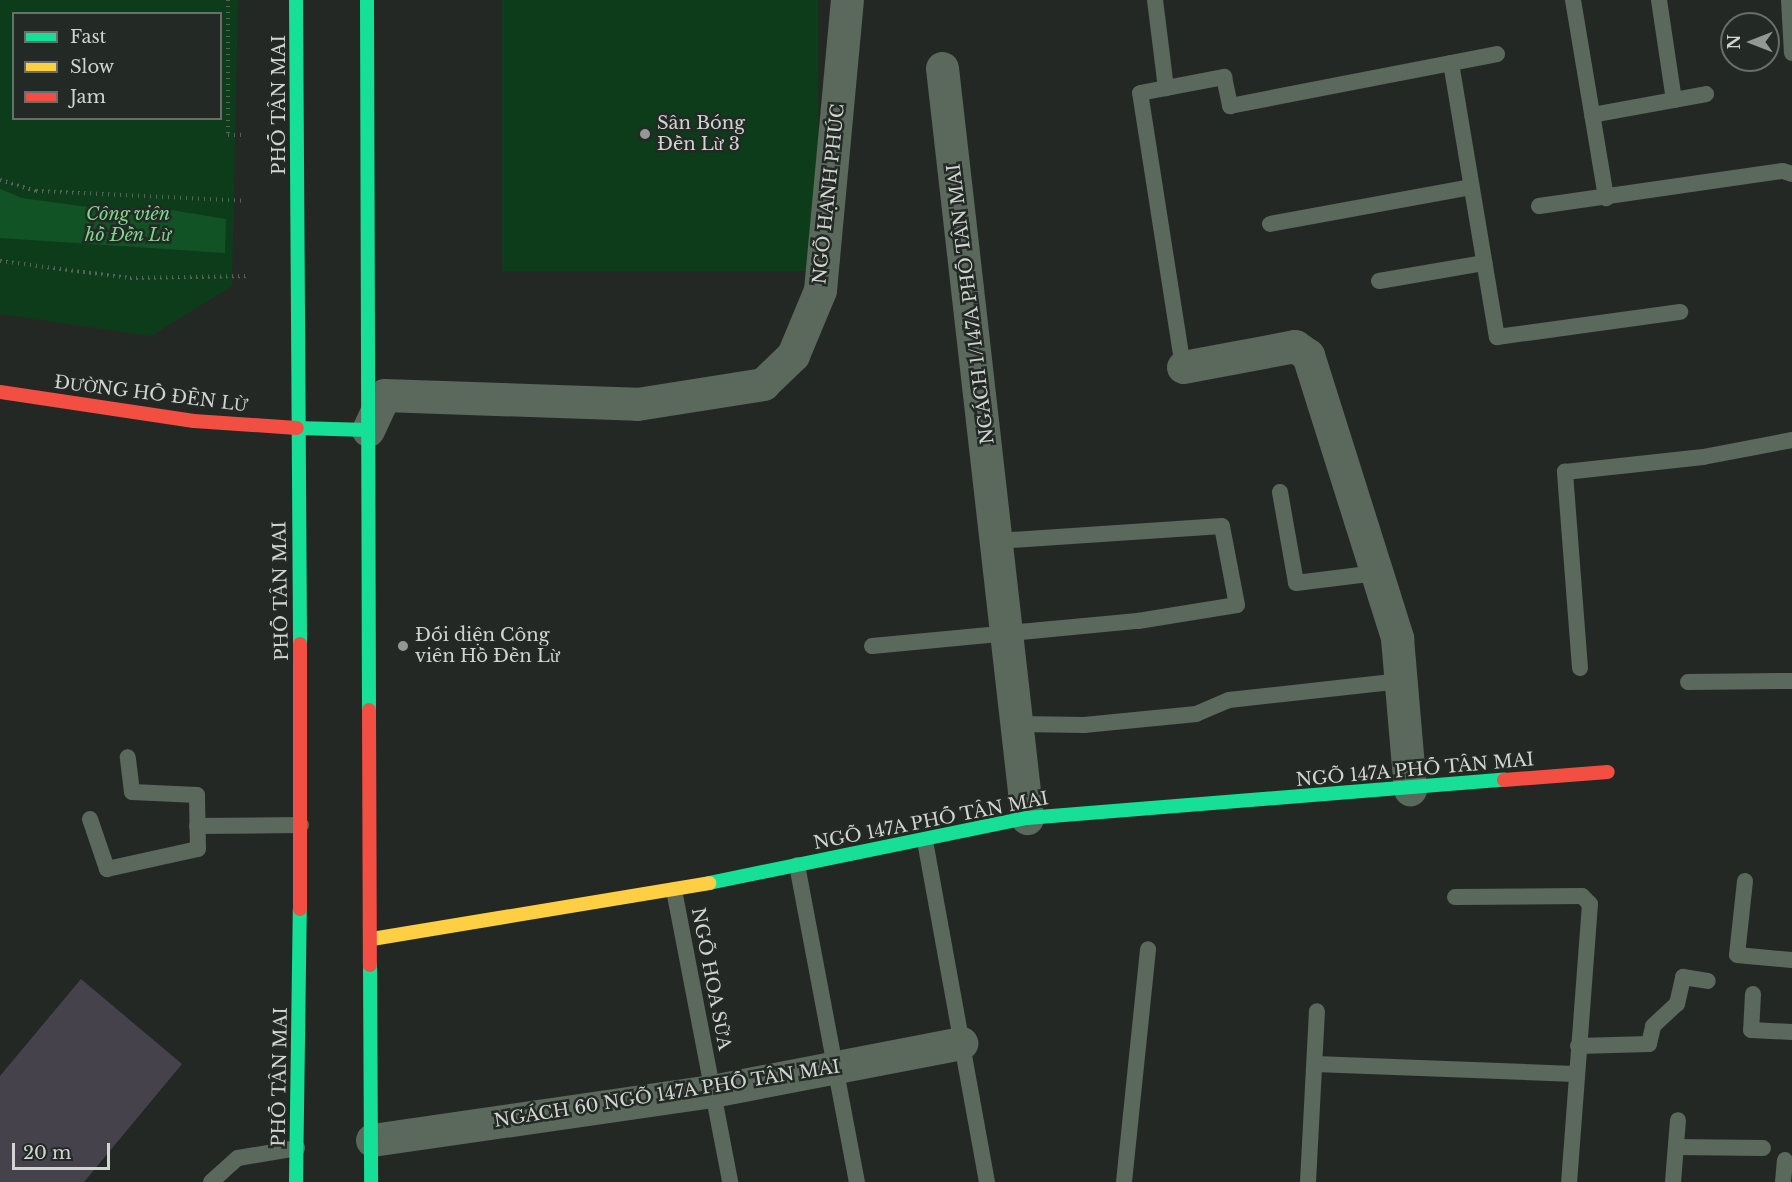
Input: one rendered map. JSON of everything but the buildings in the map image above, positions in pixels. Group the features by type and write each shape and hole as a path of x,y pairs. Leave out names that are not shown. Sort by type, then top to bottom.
{"main road":[{"name":"PHỐ TÂN MAI","path":"296,0 301,825 296,1182"},
{"path":"367,0 372,1182"},
{"name":"ĐƯỜNG HỒ ĐỀN LỪ","path":"0,392 194,421 368,430"},
{"name":"NGÕ 147A PHỐ TÂN MAI","path":"372,939 674,890 925,841 1027,818 1608,772"}],"street":[{"name":"NGÕ HẠNH PHÚC","path":"368,430 384,395 638,404 763,384 793,355 820,290 847,0"},
{"name":"NGÁCH 1/147A PHỐ TÂN MAI","path":"942,68 1020,724 1027,818"},
{"path":"1183,368 1295,346 1308,355 1397,638 1410,789"},
{"name":"NGÁCH 60 NGÕ 147A PHỐ TÂN MAI","path":"372,1140 712,1091 961,1042"}],"lane":[{"path":"1155,0 1166,88"},
{"path":"1573,0 1606,198"},
{"path":"1659,0 1674,100"},
{"path":"1789,0 1792,53"},
{"path":"1183,368 1140,93 1224,76 1230,106 1497,54"},
{"path":"1451,63 1497,337 1680,312"},
{"path":"1592,115 1706,94"},
{"path":"1539,206 1783,171 1792,174"},
{"path":"1270,224 1471,187"},
{"path":"1379,281 1484,262"},
{"path":"1580,668 1564,472 1703,457 1792,440"},
{"path":"1280,492 1296,583 1376,573"},
{"path":"872,646 1009,630 1138,621 1237,605 1222,526 999,541"},
{"path":"1020,724 1084,725 1196,714 1229,700 1401,681"},
{"path":"1688,682 1792,681"},
{"path":"90,819 107,869 198,849 196,795 132,792 128,757"},
{"path":"197,826 301,825"},
{"path":"925,841 987,1182"},
{"path":"797,865 832,1068 857,1182"},
{"path":"1745,881 1737,955 1792,960"},
{"name":"NGÕ HOA SỮA","path":"674,890 730,1182"},
{"path":"1455,897 1588,898 1569,1182"},
{"path":"1124,1182 1148,949"},
{"path":"1578,1046 1649,1044 1653,1026 1677,1004 1683,977 1708,981"},
{"path":"1754,994 1751,1030 1792,1032"},
{"path":"1308,1182 1317,1011"},
{"path":"1315,1064 1575,1074"},
{"path":"1673,1182 1678,1120"},
{"path":"1676,1147 1763,1149"},
{"path":"211,1182 238,1158 297,1149"},
{"path":"1783,1182 1785,1160"}],"path":[{"path":"228,0 228,135 246,135"},
{"path":"0,180 36,191 245,201"},
{"path":"0,261 130,278 247,276"}],"green space":[{"name":"Công viên hồ Đền Lừ","path":"0,0 238,0 232,286 151,336 0,314"},
{"name":"Sân Bóng Đền Lừ 3","path":"502,0 818,0 818,271 502,271"}],"shaded area":[{"path":"0,189 22,198 95,208 165,209 226,219 225,253 0,238"}],"traffic: fast":[{"path":"296,0 300,644"},
{"path":"367,0 369,710"},
{"path":"297,428 368,430"},
{"path":"709,883 1027,818 1504,780"},
{"path":"296,1182 300,909"},
{"path":"370,965 371,1182"}],"traffic: slow":[{"path":"372,939 709,883"}],"traffic: jam":[{"path":"0,392 194,421 297,428"},
{"path":"300,644 300,909"},
{"path":"369,710 370,965"},
{"path":"1504,780 1608,772"}],"place":[{"name":"Sân Bóng Đền Lừ 3","path":"645,134"},
{"name":"Đối diện Công viên Hồ Đền Lừ","path":"403,646"}]}
